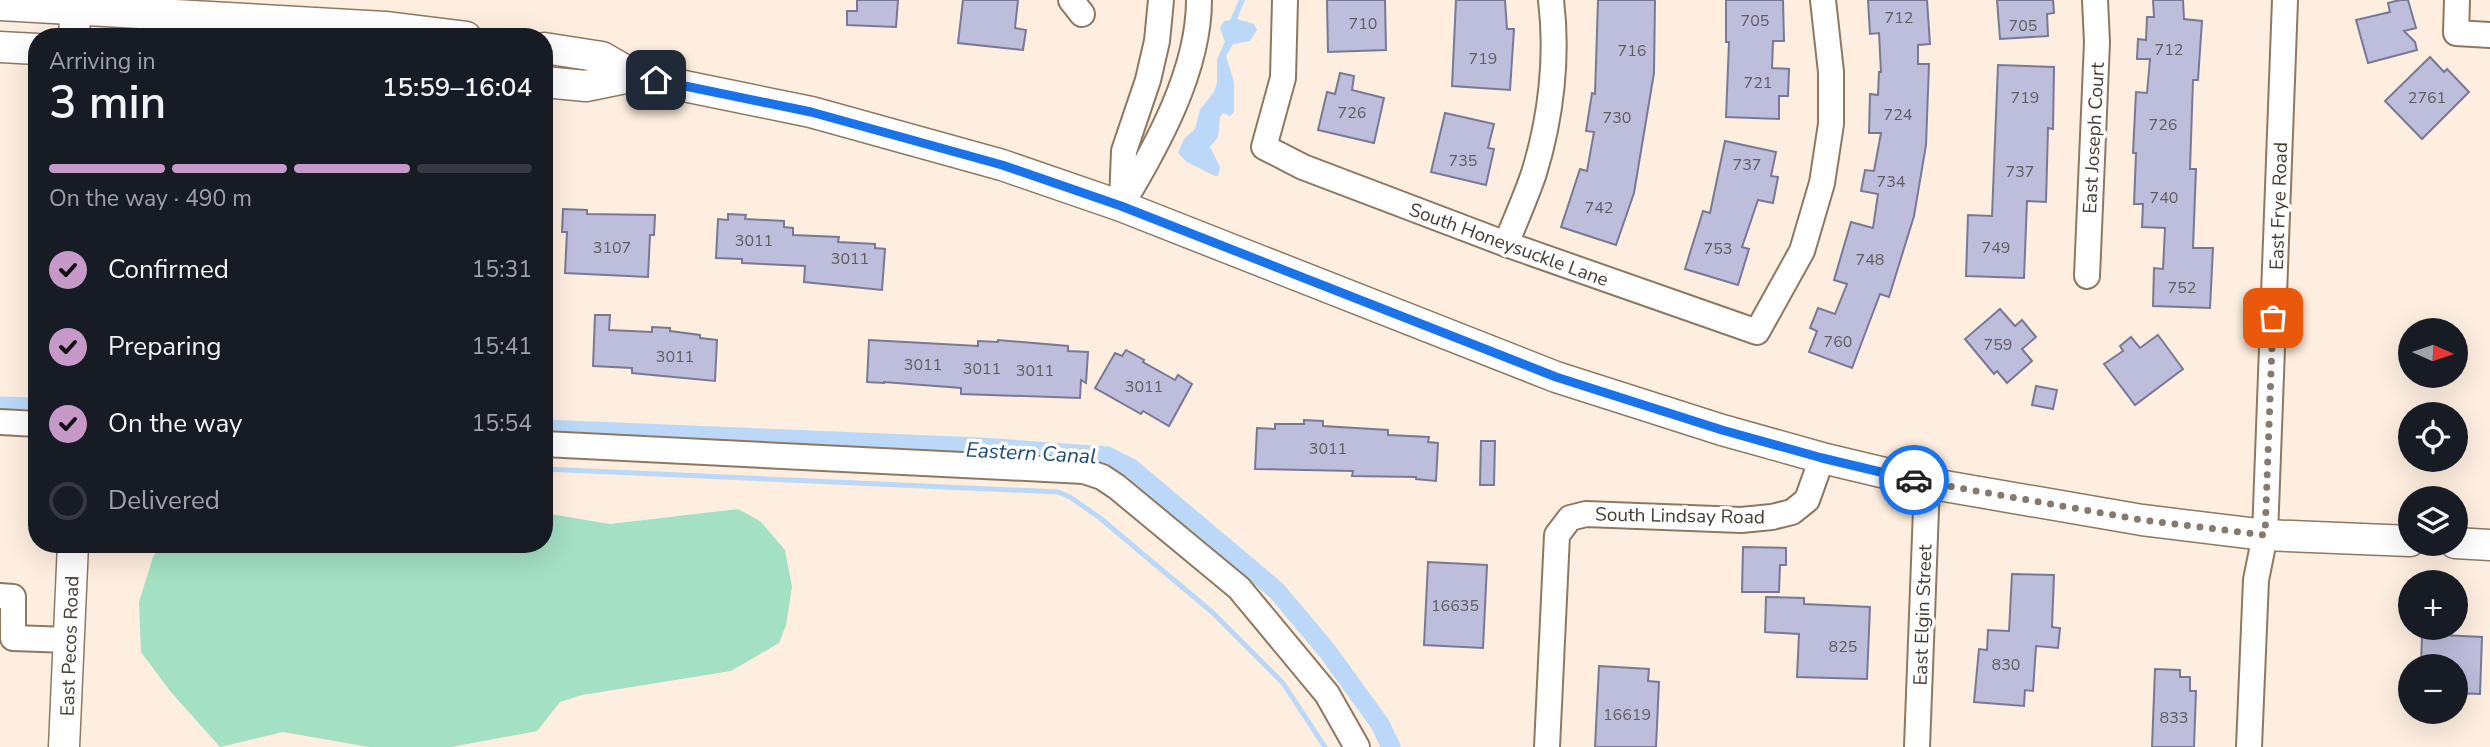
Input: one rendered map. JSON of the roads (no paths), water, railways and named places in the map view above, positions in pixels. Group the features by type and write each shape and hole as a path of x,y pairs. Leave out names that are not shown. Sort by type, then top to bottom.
{"main road":[{"path":"0,5 75,15 393,28"},
{"path":"0,47 28,48"},
{"path":"553,49 603,57 635,76 811,112 1002,165 1121,206 1556,377 1722,430 1822,458 1927,483 2142,520 2265,535 2398,541"},
{"path":"553,83 586,86 635,76"},
{"path":"2468,544 2490,545"},
{"name":"East Pecos Road","path":"64,747 73,553"}],"street":[{"path":"1121,206 1124,151 1148,80 1157,41 1161,0"},
{"path":"1121,206 1150,157 1190,61 1198,28 1199,0"},
{"name":"South Honeysuckle Lane","path":"1284,0 1283,78 1264,147 1303,167 1506,244 1757,332 1802,251 1822,183 1831,124 1831,72 1823,0"},
{"path":"1506,244 1534,173 1546,119 1554,70 1551,0"},
{"name":"East Joseph Court","path":"2087,276 2097,41 2095,0"},
{"name":"East Frye Road","path":"2249,747 2256,579 2265,535 2285,0"},
{"path":"2457,0 2456,33 2490,35"},
{"path":"0,422 28,424"},
{"path":"553,444 1084,471 1102,477 1118,487 1239,588 1327,694 1357,747"},
{"name":"South Lindsay Road","path":"1547,747 1557,535 1570,518 1586,514 1741,520 1772,517 1792,512 1807,500 1822,458"},
{"name":"East Elgin Street","path":"1917,747 1927,483"},
{"path":"0,596 13,597 13,638 69,640"}],"water":[{"path":"1239,0 1245,0 1237,19 1254,24 1257,30 1250,41 1233,44 1226,56 1234,82 1234,112 1230,116 1223,113 1220,117 1218,137 1210,147 1220,167 1218,176 1215,176 1187,162 1178,153 1184,139 1195,129 1200,110 1214,92 1217,83 1217,59 1225,42 1220,28 1224,21 1230,20"}],"waterway":[{"name":"Eastern Canal","path":"0,406 28,407"},
{"name":"Eastern Canal","path":"553,429 981,447 1107,456 1131,468 1277,591 1328,652 1380,724 1391,747"},
{"path":"553,469 1058,492 1100,518 1212,612 1283,683 1325,747"}]}
